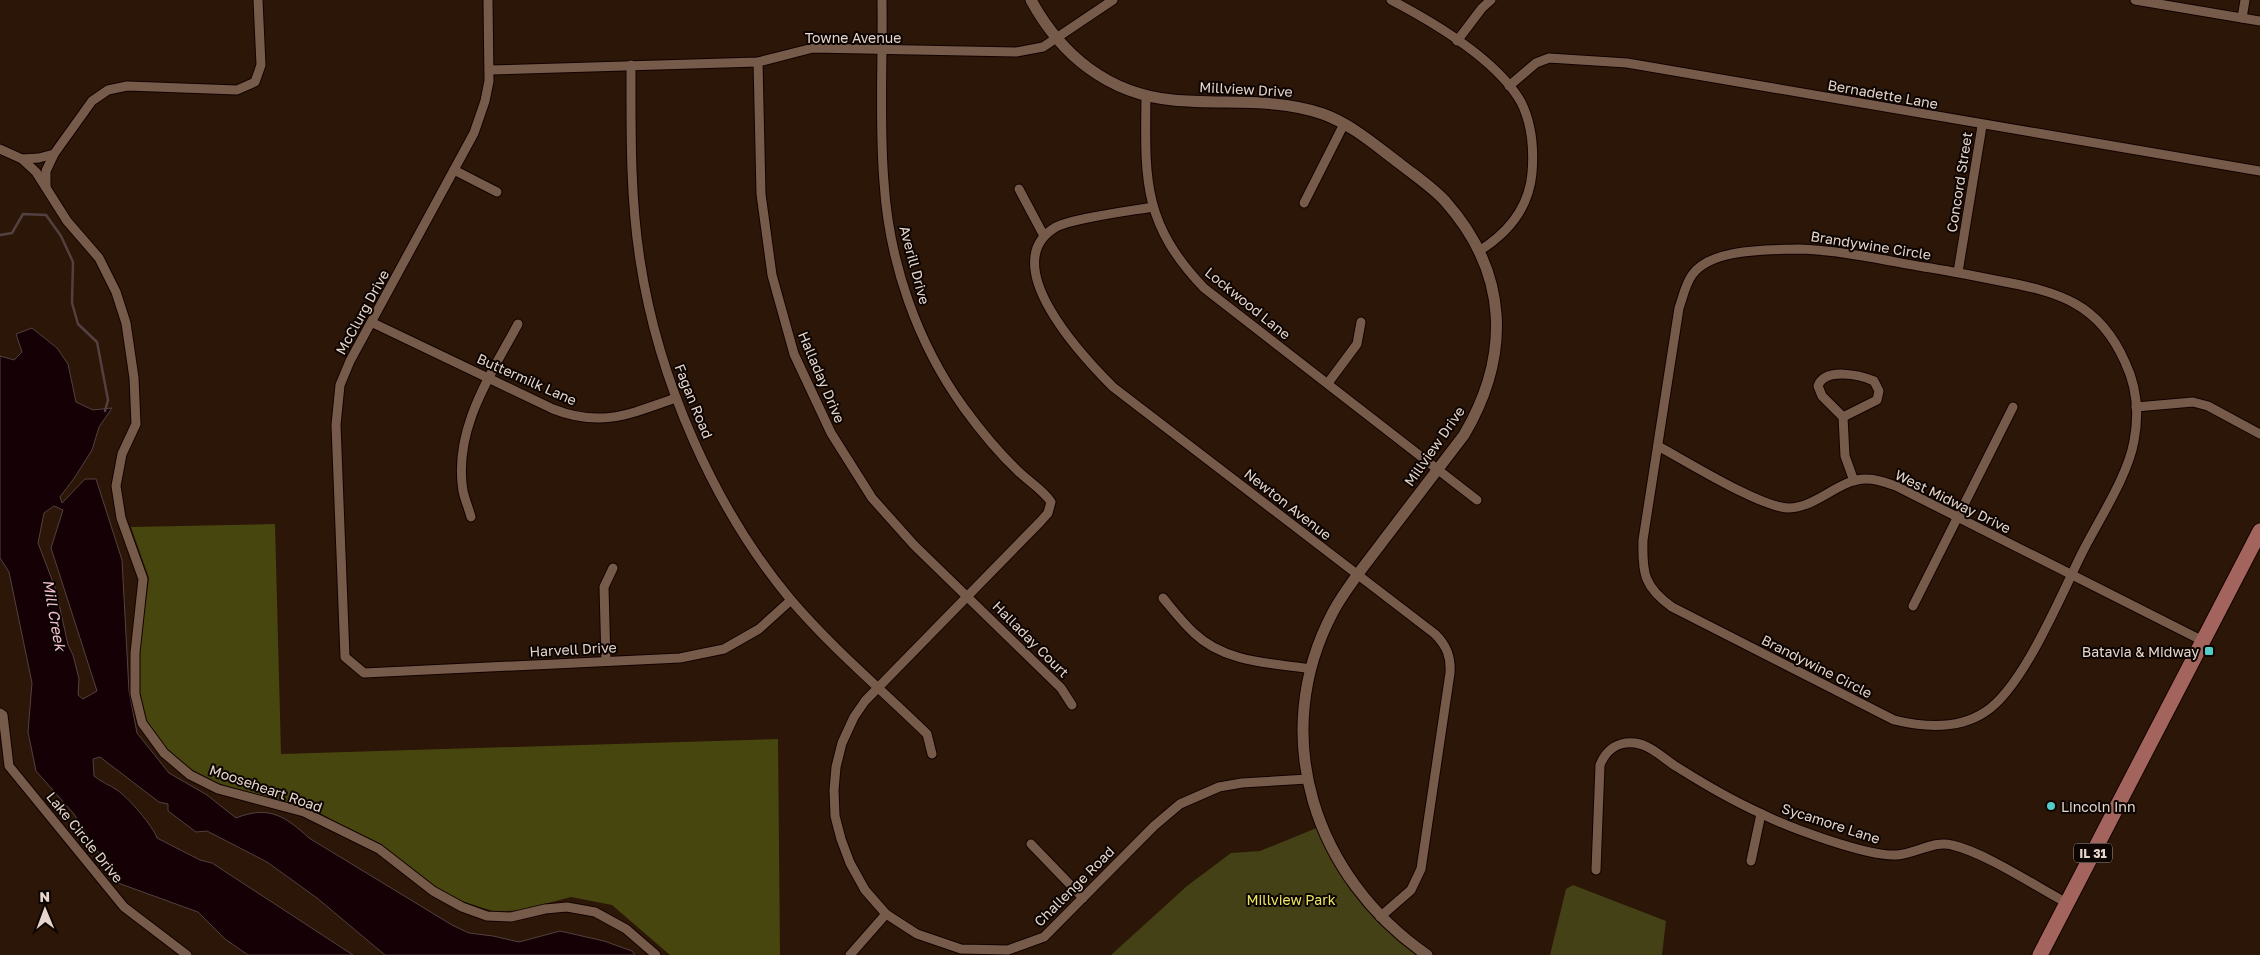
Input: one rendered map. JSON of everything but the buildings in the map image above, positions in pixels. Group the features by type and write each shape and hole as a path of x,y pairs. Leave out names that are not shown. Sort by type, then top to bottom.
{"main road":[{"name":"IL 31","path":"2040,955 2260,531"}],"street":[{"path":"46,187 46,171 54,154 92,101 108,90 127,86 237,90 255,82 261,65 258,0"},
{"name":"McClurg Drive","path":"345,657 336,413 345,373 474,133 485,101 490,70 488,0"},
{"name":"Averill Drive","path":"882,0 884,182 897,263 909,303 934,358 964,407 989,440 1018,471 1044,493"},
{"name":"Millview Drive","path":"1031,0 1055,39 1090,70 1108,81 1146,95 1172,100 1282,104 1304,108 1344,124 1376,146 1444,200 1464,226 1479,251 1490,280 1496,310 1497,339 1493,368 1479,410 1464,435 1358,574 1333,612 1311,669 1304,723 1308,779 1314,806 1333,853 1353,885 1380,917 1427,955"},
{"name":"Towne Avenue","path":"490,70 758,62 813,48 1016,52 1043,47 1113,0"},
{"path":"1391,0 1457,41 1486,63 1509,86 1521,103 1531,128 1532,180 1522,209 1504,234 1479,251"},
{"path":"1457,41 1482,8 1492,0"},
{"path":"2135,0 2260,21"},
{"path":"2242,18 2245,0"},
{"name":"Bernadette Lane","path":"1509,86 1536,63 1549,58 1627,63 1982,126 2260,171"},
{"name":"Halladay Drive","path":"758,62 761,194 772,275 794,354 830,433 872,498 914,545 967,596"},
{"name":"Fagan Road","path":"631,65 632,169 640,260 655,333 676,398 711,477 745,537 791,600 927,734 932,754"},
{"name":"Lockwood Lane","path":"1146,95 1145,160 1153,207 1173,251 1204,288 1477,500"},
{"path":"1304,203 1344,124"},
{"name":"Concord Street","path":"1958,272 1982,126"},
{"path":"0,149 22,159 39,158 54,154"},
{"name":"Mooseheart Road","path":"22,159 36,172 67,221 99,258 116,292 126,323 134,378 136,424 122,454 116,486 121,518 143,579 134,653 135,694 142,722 164,753 190,775 218,788 304,812 379,849 434,891 462,907 487,916 511,917 545,909 567,907 595,912 626,929 656,955"},
{"path":"454,170 498,192"},
{"path":"1019,189 1044,236 1057,227 1072,223 1153,207"},
{"name":"Newton Avenue","path":"1044,236 1034,256 1037,281 1055,317 1093,367 1113,387 1436,634 1444,643 1450,663 1421,869 1411,890 1380,917"},
{"name":"Brandywine Circle","path":"1798,249 1958,272 2055,293 2090,314 2106,329 2119,349 2129,370 2136,407 2136,432 2129,458 2070,576 2013,683 1986,712 1968,720 1942,725 1917,725 1894,720 1672,607 1656,596 1646,578 1643,560 1643,540 1680,308 1686,286 1701,265 1712,259 1739,253 1798,249"},
{"path":"1328,383 1357,344 1361,322"},
{"name":"Buttermilk Lane","path":"373,323 554,409 583,419 610,419 676,398"},
{"path":"471,517 463,491 464,438 469,421 489,378 518,324"},
{"path":"1843,417 1877,400 1879,391 1874,381 1862,377 1837,375 1826,377 1819,382 1818,386 1822,396 1843,417 1846,456 1854,481"},
{"path":"2136,407 2193,402 2208,406 2260,434"},
{"path":"1913,606 2013,407"},
{"name":"West Midway Drive","path":"1658,446 1760,500 1779,507 1808,504 1854,481 1866,479 1896,486 2070,576 2203,641"},
{"name":"Challenge Road","path":"1044,493 1051,502 1048,513 879,686 854,717 842,743 836,767 834,790 835,816 840,839 850,863 865,890 886,914 917,934 961,949 1008,950 1044,937 1166,814 1186,801 1218,787 1242,783 1308,779"},
{"path":"606,661 604,586 613,568"},
{"name":"Halladay Court","path":"967,596 1060,688 1072,705"},
{"path":"1163,598 1195,634 1224,652 1244,659 1311,669"},
{"name":"Harvell Drive","path":"345,657 364,674 680,658 724,649 759,629 791,600"},
{"name":"Lake Circle Drive","path":"0,713 3,715 9,766 124,907 187,955"},
{"name":"Sycamore Lane","path":"1596,870 1600,765 1604,756 1612,747 1633,743 1645,745 1708,786 1761,814 1843,844 1878,854 1896,856 1931,846 1950,844 1972,852 2066,903"},
{"path":"1751,861 1761,814"},
{"path":"1031,844 1083,898"},
{"path":"850,955 886,914"}],"green space":[{"name":"Millview Park","path":"1319,827 1339,866 1360,900 1387,929 1403,943 1422,955 1111,955 1187,886 1231,853 1260,851"},
{"path":"1573,885 1666,921 1662,955 1550,955 1566,889"}],"shaded area":[{"path":"275,524 281,754 778,739 780,955 670,955 612,905 571,897 522,910 496,912 461,901 428,883 376,844 314,810 254,796 212,781 175,760 144,718 138,689 139,648 149,578 131,527"}],"water":[{"path":"32,328 57,348 68,364 76,402 93,410 112,408 99,427 92,450 60,497 62,503 85,479 96,479 122,560 129,691 137,733 169,773 207,795 236,818 248,814 267,813 284,819 309,838 452,925 469,933 519,942 560,931 604,941 632,951 635,955 385,955 317,898 267,862 207,831 196,832 168,811 168,804 159,802 100,757 93,759 94,776 117,790 127,799 140,812 157,838 200,860 212,863 353,955 248,955 225,939 198,912 118,883 74,814 36,771 28,732 32,683 9,572 0,558 0,356 14,360 22,352 16,334","holes":["54,506 63,510 51,548 97,691 83,699 78,695 79,679 73,655 68,645 56,590 38,543 44,513"]}],"waterway":[{"name":"Mill Creek","path":"0,235 12,233 23,214 46,215 61,236 73,262 72,303 78,324 97,342 108,400 105,411"}],"place":[{"name":"Batavia & Midway","path":"2209,651"},
{"name":"Lincoln Inn","path":"2051,806"}]}
